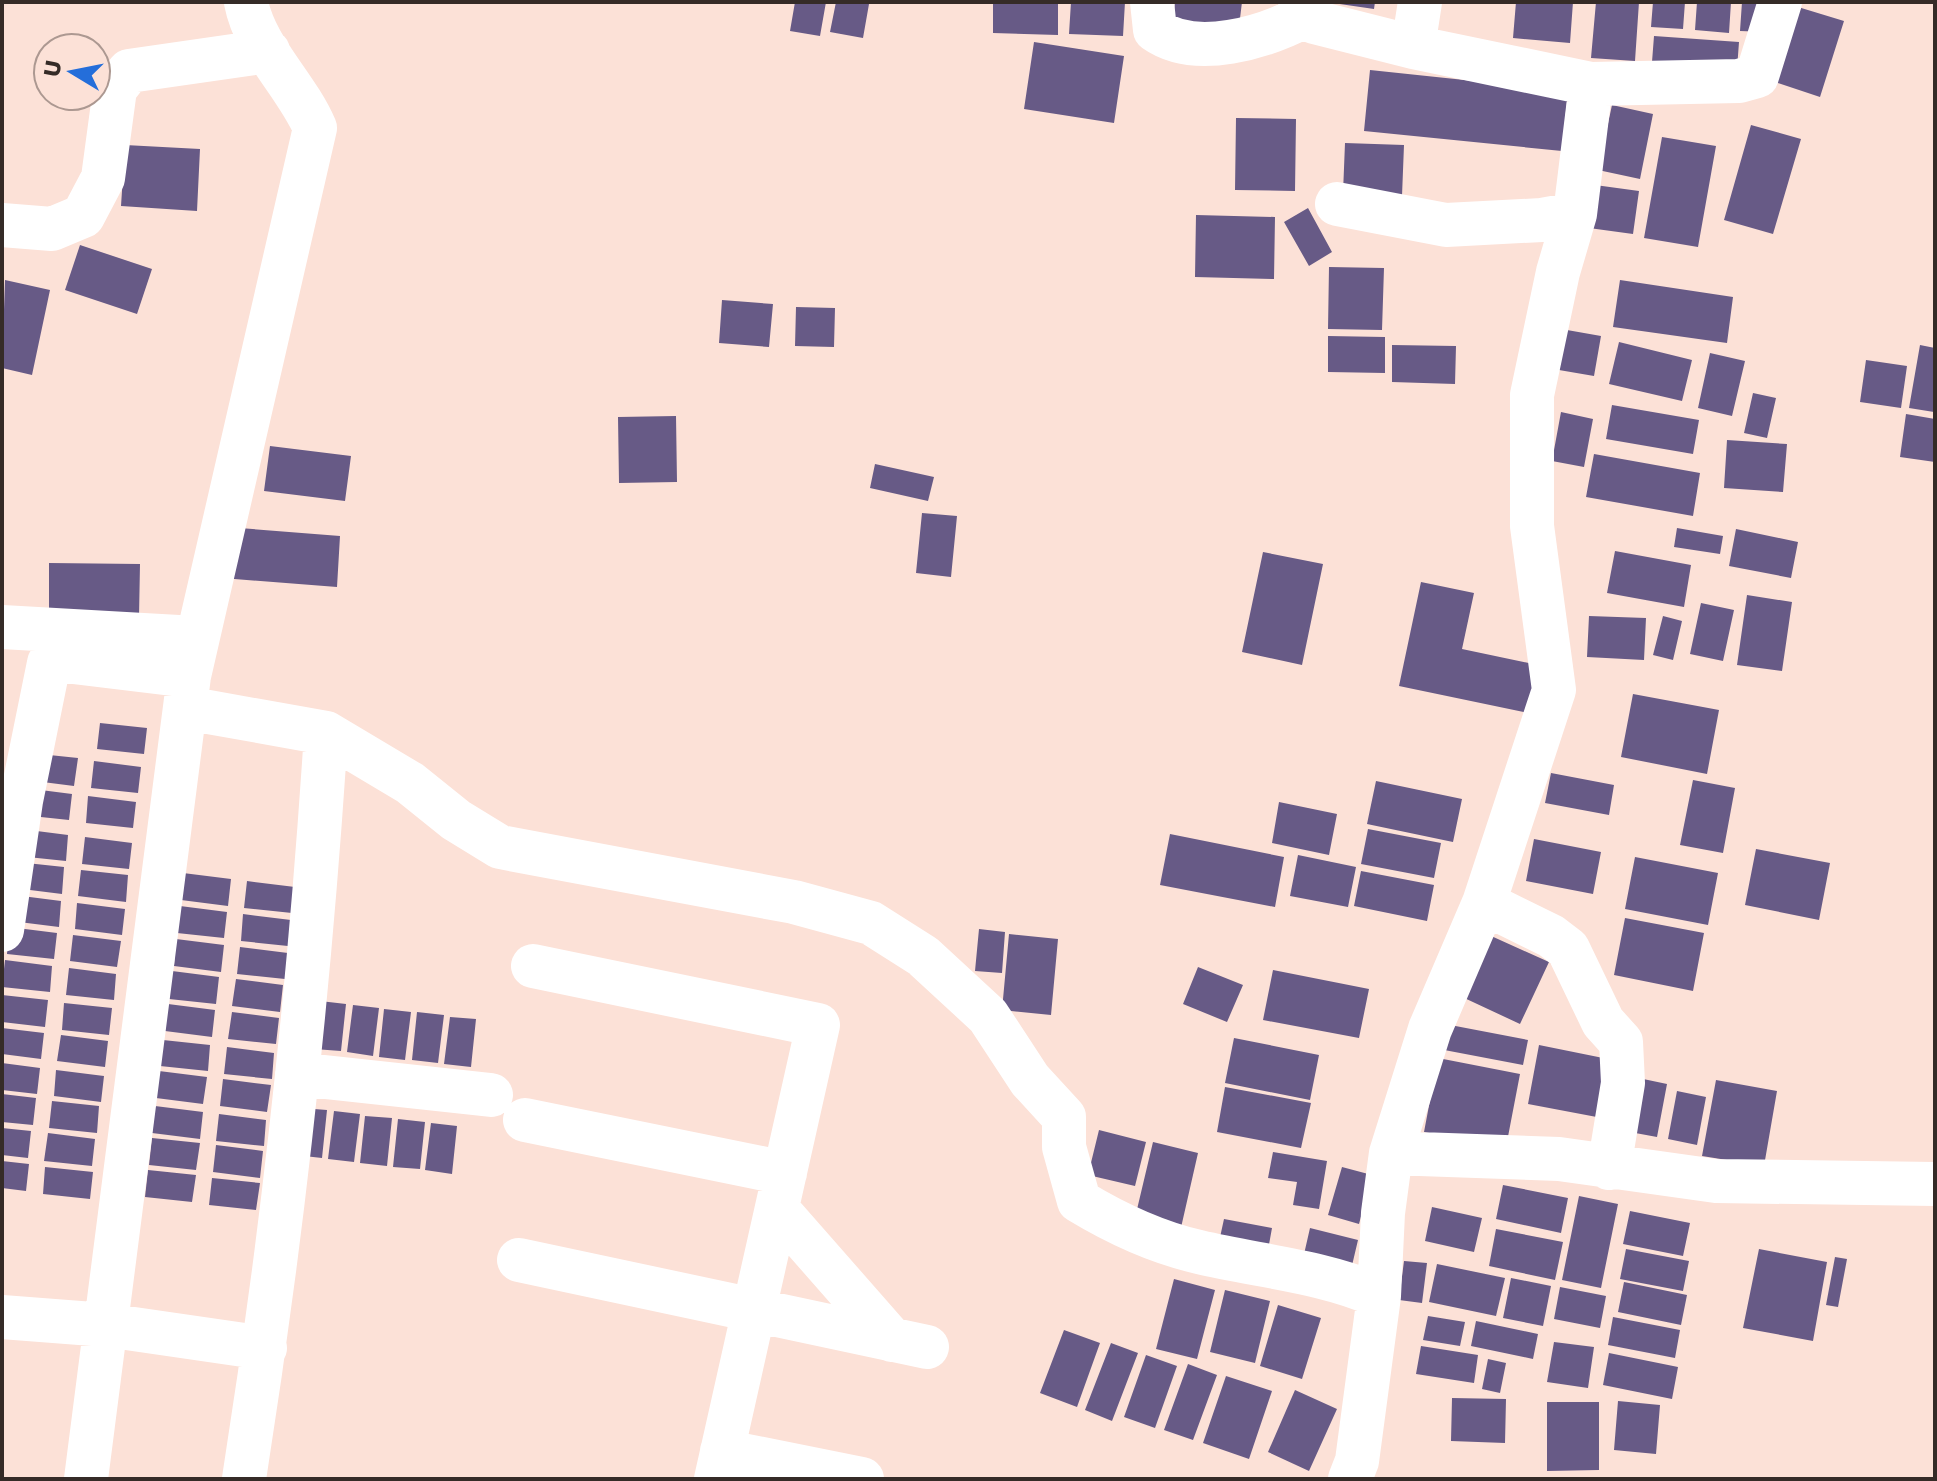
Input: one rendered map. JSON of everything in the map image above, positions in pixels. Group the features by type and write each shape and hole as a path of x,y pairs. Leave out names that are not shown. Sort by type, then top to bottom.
{"street":[{"path":"86,1479 190,674 315,128 303,101 251,25 246,2"},
{"path":"1152,2 1155,30 1182,40 1240,43 1302,9 1413,47 1591,84 1739,81 1757,76 1780,2"},
{"path":"1413,47 1420,2"},
{"path":"2,225 52,229 83,216 103,178 115,89 129,71 268,51"},
{"path":"1350,1479 1357,1461 1379,1296 1383,1213 1391,1153 1430,1029 1484,903 1554,690 1532,526 1532,395 1558,272 1575,214 1591,84"},
{"path":"1337,204 1446,225 1542,220 1575,214"},
{"path":"2,627 190,674 326,733 410,783 456,820 500,847 794,902 871,923 923,956 988,1016 1030,1080 1064,1117 1064,1147 1079,1201 1142,1236 1196,1252 1334,1281 1379,1296"},
{"path":"2,930 12,801 49,663 65,661 190,674"},
{"path":"244,1479 265,1348 297,1074 318,877 326,733"},
{"path":"1484,903 1551,936 1568,949 1603,1022 1621,1042 1623,1083 1609,1168"},
{"path":"533,966 818,1025 719,1465 862,1479"},
{"path":"297,1074 508,1108 781,1191 910,1344 519,1260"},
{"path":"1391,1153 1559,1159 1716,1181 1935,1184"},
{"path":"2,1317 106,1325 265,1348"}],"building":[{"path":"795,2 826,2 820,36 790,31"},
{"path":"836,2 869,4 863,38 830,32"},
{"path":"993,2 1058,2 1058,35 993,33"},
{"path":"1071,2 1125,2 1123,36 1069,34"},
{"path":"1175,2 1242,2 1238,35 1172,25"},
{"path":"1326,2 1375,2 1374,9"},
{"path":"1516,2 1573,2 1570,43 1513,38"},
{"path":"1596,2 1639,2 1635,61 1591,58"},
{"path":"1653,2 1685,2 1683,29 1651,27"},
{"path":"1697,2 1731,2 1729,33 1695,30"},
{"path":"1742,2 1768,2 1766,32 1740,31"},
{"path":"1798,7 1844,21 1820,97 1775,82"},
{"path":"1654,36 1739,42 1737,69 1652,62"},
{"path":"1034,42 1124,56 1114,123 1024,109"},
{"path":"1370,70 1568,91 1562,151 1364,131"},
{"path":"1612,105 1653,114 1640,179 1598,170"},
{"path":"1236,118 1296,119 1295,191 1235,190"},
{"path":"1751,125 1801,139 1773,234 1724,220"},
{"path":"1662,137 1716,146 1698,247 1644,238"},
{"path":"1345,143 1404,145 1402,196 1343,193"},
{"path":"125,145 200,149 197,211 121,206"},
{"path":"1595,185 1639,191 1633,234 1589,228"},
{"path":"1308,208 1332,252 1309,266 1284,222"},
{"path":"1196,215 1275,217 1274,279 1195,277"},
{"path":"80,245 152,269 137,314 65,290"},
{"path":"1329,267 1384,268 1382,330 1328,329"},
{"path":"5,280 50,290 32,375 2,368"},
{"path":"1620,280 1733,297 1727,343 1613,327"},
{"path":"722,300 773,304 769,347 719,343"},
{"path":"796,307 835,308 834,347 795,346"},
{"path":"1567,330 1601,336 1594,376 1559,370"},
{"path":"1328,336 1385,337 1385,373 1328,372"},
{"path":"1619,342 1692,360 1682,401 1609,384"},
{"path":"1392,345 1456,346 1455,384 1392,382"},
{"path":"1920,345 1935,348 1934,412 1909,408"},
{"path":"1710,353 1745,361 1732,416 1698,408"},
{"path":"1866,360 1907,366 1901,408 1860,402"},
{"path":"1753,393 1776,398 1767,438 1744,433"},
{"path":"1612,405 1699,420 1693,454 1606,439"},
{"path":"1561,412 1593,419 1584,467 1552,461"},
{"path":"1906,414 1935,419 1935,462 1900,457"},
{"path":"676,416 677,482 619,483 618,417"},
{"path":"1727,440 1787,444 1783,492 1724,488"},
{"path":"270,446 351,456 345,501 264,491"},
{"path":"1594,454 1700,473 1693,516 1586,497"},
{"path":"875,464 934,477 928,501 870,488"},
{"path":"922,513 957,516 951,577 916,573"},
{"path":"226,527 340,536 337,587 222,578"},
{"path":"1677,528 1723,536 1720,554 1674,547"},
{"path":"1736,529 1798,542 1791,578 1729,566"},
{"path":"1615,551 1691,565 1684,607 1607,593"},
{"path":"1263,552 1323,564 1302,665 1242,652"},
{"path":"49,563 140,564 139,617 49,616"},
{"path":"1421,582 1474,593 1462,649 1538,665 1528,713 1399,686"},
{"path":"1747,595 1792,602 1782,671 1737,665"},
{"path":"1701,603 1734,610 1723,661 1690,654"},
{"path":"1589,616 1646,618 1644,660 1587,657"},
{"path":"1663,616 1682,621 1673,660 1653,655"},
{"path":"1633,694 1719,710 1707,774 1621,757"},
{"path":"100,723 147,728 144,754 97,749"},
{"path":"30,753 78,758 74,786 27,780"},
{"path":"94,761 141,767 138,793 91,788"},
{"path":"1551,773 1614,785 1609,815 1545,803"},
{"path":"1693,780 1735,788 1723,853 1680,845"},
{"path":"1376,781 1462,799 1453,842 1367,824"},
{"path":"25,788 72,794 69,820 22,815"},
{"path":"88,796 136,802 133,828 86,823"},
{"path":"1279,802 1337,814 1329,855 1272,843"},
{"path":"21,829 68,835 66,861 18,856"},
{"path":"1368,829 1441,843 1434,878 1361,864"},
{"path":"1170,834 1284,857 1275,907 1160,885"},
{"path":"85,837 132,843 129,869 82,864"},
{"path":"1534,839 1601,852 1593,894 1526,881"},
{"path":"1756,849 1830,863 1819,920 1745,905"},
{"path":"1298,855 1356,867 1348,907 1290,896"},
{"path":"1635,857 1718,873 1708,925 1625,909"},
{"path":"17,862 64,867 62,894 14,888"},
{"path":"81,870 128,875 126,902 78,896"},
{"path":"1361,871 1434,885 1427,921 1354,906"},
{"path":"183,873 231,879 228,906 181,900"},
{"path":"247,881 295,887 292,913 244,908"},
{"path":"14,895 61,901 59,927 11,921"},
{"path":"77,903 125,909 122,935 75,929"},
{"path":"180,906 227,912 224,938 177,933"},
{"path":"243,914 291,920 288,946 241,941"},
{"path":"1625,918 1704,933 1693,991 1614,975"},
{"path":"9,927 57,933 54,959 7,954"},
{"path":"979,929 1005,932 1002,973 975,971"},
{"path":"1009,934 1058,939 1051,1015 1002,1010"},
{"path":"73,935 121,941 117,967 70,961"},
{"path":"1489,935 1549,962 1520,1024 1460,996"},
{"path":"176,939 224,945 221,972 174,966"},
{"path":"240,947 288,953 285,979 237,974"},
{"path":"5,960 52,966 50,992 2,987"},
{"path":"1198,967 1243,985 1227,1022 1183,1004"},
{"path":"69,968 116,974 114,1000 66,995"},
{"path":"1273,970 1369,989 1359,1038 1263,1020"},
{"path":"172,971 219,977 216,1004 169,999"},
{"path":"236,979 283,985 280,1012 232,1006"},
{"path":"2,995 48,1000 45,1027 2,1022"},
{"path":"320,1001 346,1004 341,1051 314,1049"},
{"path":"64,1003 112,1008 109,1035 62,1030"},
{"path":"168,1004 215,1010 212,1037 165,1031"},
{"path":"353,1005 379,1008 373,1056 347,1052"},
{"path":"384,1009 411,1012 405,1060 379,1057"},
{"path":"232,1012 279,1018 276,1044 228,1039"},
{"path":"417,1012 444,1015 438,1063 412,1060"},
{"path":"450,1017 476,1019 471,1067 444,1064"},
{"path":"1445,1024 1528,1040 1523,1065 1439,1049"},
{"path":"2,1028 44,1033 41,1059 2,1054"},
{"path":"61,1035 108,1041 105,1067 57,1061"},
{"path":"1234,1038 1319,1055 1310,1100 1225,1083"},
{"path":"163,1040 210,1045 208,1071 160,1066"},
{"path":"1539,1045 1613,1060 1602,1118 1528,1104"},
{"path":"227,1047 274,1053 272,1079 224,1074"},
{"path":"1438,1058 1520,1074 1506,1147 1424,1132"},
{"path":"2,1063 40,1068 37,1094 2,1090"},
{"path":"56,1070 104,1076 101,1102 54,1096"},
{"path":"159,1071 207,1077 203,1104 156,1098"},
{"path":"1629,1076 1667,1084 1657,1137 1619,1130"},
{"path":"223,1079 271,1085 267,1112 220,1106"},
{"path":"1716,1080 1777,1091 1764,1166 1702,1156"},
{"path":"1225,1087 1311,1103 1301,1148 1217,1132"},
{"path":"1677,1091 1706,1097 1697,1145 1668,1139"},
{"path":"2,1094 36,1098 33,1125 2,1122"},
{"path":"52,1101 99,1106 97,1133 49,1128"},
{"path":"155,1106 203,1112 200,1139 152,1133"},
{"path":"301,1108 327,1110 322,1158 295,1155"},
{"path":"334,1111 360,1114 354,1162 328,1159"},
{"path":"219,1114 266,1120 264,1146 216,1141"},
{"path":"365,1116 392,1118 387,1166 360,1163"},
{"path":"398,1119 425,1122 420,1169 393,1167"},
{"path":"431,1123 457,1126 452,1174 425,1170"},
{"path":"2,1128 31,1131 28,1158 2,1155"},
{"path":"1099,1130 1146,1142 1135,1186 1088,1175"},
{"path":"48,1133 95,1139 92,1166 44,1161"},
{"path":"152,1138 200,1143 196,1170 149,1165"},
{"path":"1153,1142 1198,1153 1180,1232 1134,1222"},
{"path":"216,1145 263,1151 260,1178 213,1172"},
{"path":"1273,1152 1327,1161 1319,1209 1293,1205 1297,1182 1268,1178"},
{"path":"2,1161 29,1164 26,1191 2,1188"},
{"path":"45,1167 93,1172 90,1199 43,1194"},
{"path":"1342,1167 1372,1175 1359,1224 1328,1215"},
{"path":"148,1170 196,1175 192,1202 145,1197"},
{"path":"212,1178 260,1183 256,1210 209,1205"},
{"path":"1503,1185 1568,1198 1561,1233 1496,1219"},
{"path":"1579,1196 1618,1204 1601,1288 1562,1280"},
{"path":"1432,1207 1482,1218 1474,1252 1425,1241"},
{"path":"1630,1211 1690,1223 1683,1256 1623,1244"},
{"path":"1224,1219 1272,1228 1266,1261 1217,1251"},
{"path":"1310,1228 1358,1240 1350,1274 1302,1263"},
{"path":"1496,1229 1563,1242 1555,1280 1489,1266"},
{"path":"1626,1249 1689,1261 1683,1291 1620,1279"},
{"path":"1759,1249 1827,1262 1813,1341 1743,1328"},
{"path":"1835,1257 1847,1259 1838,1307 1826,1305"},
{"path":"1404,1261 1427,1263 1422,1303 1399,1300"},
{"path":"1437,1264 1505,1278 1496,1316 1429,1302"},
{"path":"1511,1278 1551,1286 1543,1326 1503,1318"},
{"path":"1174,1279 1215,1290 1197,1359 1156,1349"},
{"path":"1624,1282 1687,1295 1681,1325 1618,1312"},
{"path":"1560,1287 1606,1296 1600,1328 1554,1319"},
{"path":"1225,1290 1270,1301 1255,1363 1210,1352"},
{"path":"1278,1305 1321,1318 1302,1379 1260,1366"},
{"path":"1428,1316 1465,1322 1460,1346 1423,1340"},
{"path":"1613,1317 1680,1330 1675,1358 1608,1345"},
{"path":"1476,1321 1538,1334 1533,1359 1471,1346"},
{"path":"1064,1330 1100,1343 1077,1407 1040,1393"},
{"path":"1554,1342 1594,1347 1588,1388 1547,1382"},
{"path":"1111,1343 1138,1353 1112,1421 1085,1410"},
{"path":"1421,1346 1478,1355 1474,1383 1416,1374"},
{"path":"1609,1353 1678,1367 1672,1399 1603,1385"},
{"path":"1146,1355 1177,1366 1155,1428 1124,1417"},
{"path":"1488,1359 1506,1363 1500,1393 1482,1389"},
{"path":"1188,1364 1217,1375 1193,1440 1164,1430"},
{"path":"1226,1376 1272,1391 1249,1459 1203,1443"},
{"path":"1295,1390 1337,1409 1309,1471 1268,1452"},
{"path":"1452,1398 1506,1399 1505,1443 1451,1441"},
{"path":"1618,1401 1660,1405 1656,1454 1614,1450"},
{"path":"1547,1402 1599,1402 1599,1470 1547,1471"}]}
